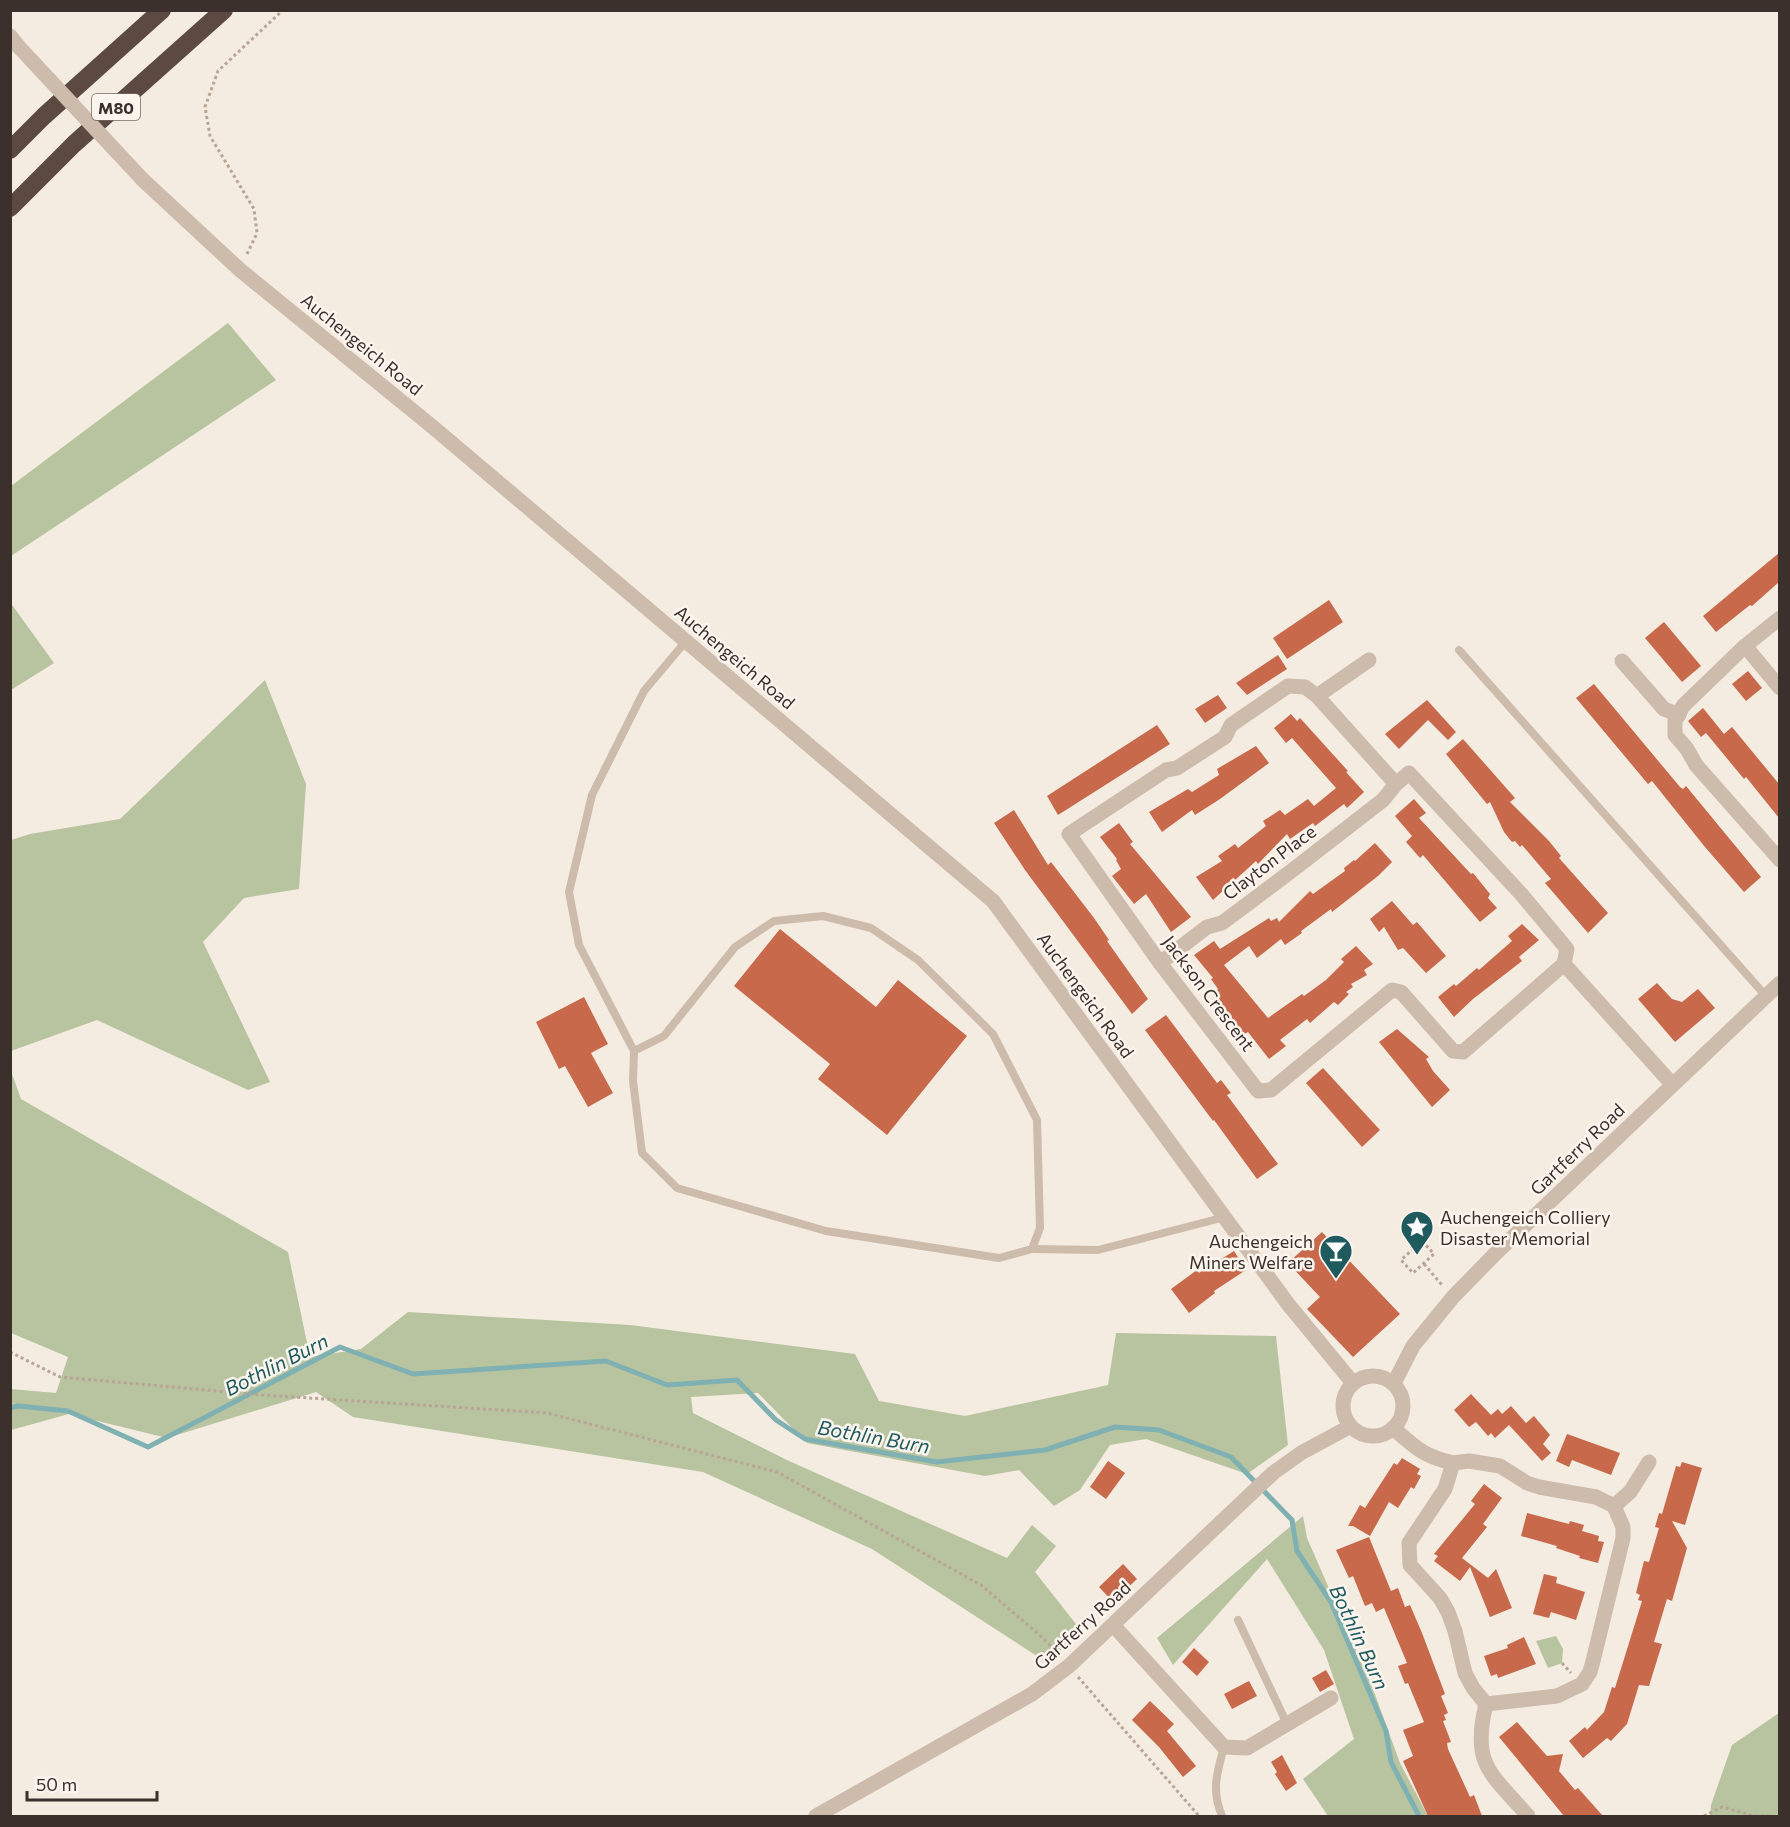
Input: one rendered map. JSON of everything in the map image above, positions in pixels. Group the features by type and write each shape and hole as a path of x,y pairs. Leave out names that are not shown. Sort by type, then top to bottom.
{"highway":[{"name":"M80","path":"10,150 162,10"},
{"name":"M80","path":"10,208 74,144 224,10"}],"street":[{"name":"Auchengeich Road","path":"15,41 143,180 240,270 434,428 993,901 1288,1304 1353,1383"},
{"path":"1779,618 1745,646 1683,706 1675,721 1675,735 1687,748 1696,765 1779,860"},
{"path":"1745,646 1779,687"},
{"path":"1317,696 1369,660"},
{"path":"1622,661 1664,709 1678,716"},
{"name":"Jackson Crescent","path":"1396,784 1317,696 1305,687 1288,686 1231,725 1225,737 1177,768 1166,770 1069,834 1160,963 1258,1091 1271,1090 1392,990 1401,992 1453,1051 1463,1052 1564,964"},
{"path":"1396,784 1409,773 1522,895 1567,949 1564,964 1672,1084"},
{"name":"Clayton Place","path":"1160,963 1207,927 1222,923 1294,869 1383,800 1396,784"},
{"name":"Gartferry Road","path":"1394,1383 1413,1346 1453,1297 1495,1254 1779,983"},
{"path":"1371,1376 1384,1377 1394,1383 1402,1405 1400,1421 1394,1428 1383,1434 1370,1436 1349,1427 1343,1415 1342,1405 1353,1383 1371,1376"},
{"name":"Gartferry Road","path":"816,1816 1032,1694 1070,1666 1273,1473 1301,1453 1349,1427"},
{"path":"1394,1428 1420,1452 1431,1458 1500,1466 1527,1483 1539,1487 1596,1497 1614,1506 1623,1527 1623,1538 1603,1628 1590,1672 1582,1684 1557,1696 1486,1704"},
{"path":"1453,1462 1445,1489 1409,1543 1410,1565 1440,1598 1448,1611 1465,1673 1486,1704"},
{"path":"1614,1506 1630,1492 1649,1462"},
{"path":"1113,1625 1224,1747 1247,1748 1331,1698"},
{"path":"1486,1704 1481,1724 1482,1758 1487,1769 1528,1816"}],"lane":[{"path":"686,641 644,691 592,795 569,892 579,945 634,1051 633,1081 642,1153 677,1188 826,1231 999,1258 1032,1249 1098,1250 1225,1217"},
{"path":"1459,650 1765,995"},
{"path":"634,1051 664,1036 735,947 774,921 823,916 871,928 918,960 993,1034 1037,1120 1041,1227 1032,1249"},
{"path":"1238,1620 1287,1724"},
{"path":"1222,1816 1216,1802 1215,1778 1224,1747"}],"path":[{"path":"240,270 257,233 254,209 210,136 204,107 218,71 283,10"},
{"path":"1779,930 1779,941"},
{"path":"1422,1240 1434,1254 1424,1264 1413,1273 1401,1260 1422,1240"},
{"path":"1424,1264 1453,1297"},
{"path":"10,1352 60,1377 262,1395 547,1413 777,1472 981,1585 1043,1638 1070,1666 1199,1816"},
{"path":"1704,1816 1722,1807 1755,1816 1771,1816"}],"green space":[{"path":"228,323 276,380 11,556 11,486"},
{"path":"10,602 54,663 11,690 10,690"},
{"path":"265,680 306,784 299,889 244,898 203,942 270,1082 248,1090 97,1020 11,1051 11,840 30,834 120,819"},
{"path":"11,1071 21,1099 288,1252 310,1357 361,1349 408,1312 630,1325 855,1354 879,1401 965,1416 1108,1385 1116,1333 1276,1336 1288,1445 1247,1474 1146,1439 1110,1445 1080,1490 1054,1506 1019,1470 985,1476 807,1443 758,1393 691,1397 693,1413 789,1461 1007,1558 1032,1525 1056,1546 1035,1572 1083,1633 1046,1662 872,1549 703,1472 353,1417 316,1392 167,1438 69,1414 11,1430 11,1389 56,1393 68,1357 11,1333"},
{"path":"1303,1516 1307,1538 1373,1689 1400,1763 1428,1816 1328,1816 1303,1779 1354,1739 1324,1650 1267,1559 1173,1665 1157,1638"},
{"path":"1556,1636 1563,1649 1562,1663 1548,1668 1536,1641"},
{"path":"1779,1713 1779,1816 1710,1816 1711,1805 1732,1745"}],"building":[{"path":"1779,553 1779,582 1752,606 1750,605 1716,632 1703,616"},
{"path":"1329,600 1343,622 1287,659 1273,638"},
{"path":"1664,622 1701,666 1682,682 1645,638"},
{"path":"1278,655 1287,669 1247,695 1236,683"},
{"path":"1748,671 1762,688 1746,701 1732,684"},
{"path":"1594,684 1680,787 1683,789 1686,786 1761,877 1744,892 1652,781 1648,784 1576,698"},
{"path":"1218,695 1227,708 1205,723 1195,709"},
{"path":"1427,700 1456,732 1448,740 1428,720 1399,749 1385,734"},
{"path":"1703,708 1724,734 1732,727 1779,784 1779,818 1706,733 1701,737 1688,721"},
{"path":"1291,714 1297,721 1300,718 1364,792 1347,808 1344,804 1315,826 1313,823 1290,839 1287,834 1258,864 1256,861 1213,900 1196,877 1222,861 1218,856 1235,844 1238,848 1266,826 1263,821 1280,810 1285,815 1308,799 1314,806 1336,788 1292,738 1286,743 1274,728"},
{"path":"1157,725 1170,744 1058,815 1047,796"},
{"path":"1463,739 1515,798 1510,802 1549,841 1561,856 1559,858 1608,913 1588,933 1545,883 1551,879 1522,845 1520,847 1515,841 1512,842 1504,832 1490,802 1487,804 1446,754"},
{"path":"1256,746 1269,763 1220,799 1195,815 1192,810 1162,832 1149,812 1188,789 1192,792 1219,775 1217,769"},
{"path":"1414,799 1426,813 1419,818 1471,874 1473,873 1490,894 1488,898 1497,908 1480,922 1423,855 1420,858 1406,842 1412,836 1395,816"},
{"path":"1014,810 1048,865 1051,862 1094,918 1109,940 1107,941 1148,999 1132,1014 1025,870 994,823"},
{"path":"1119,823 1133,842 1130,844 1191,917 1171,932 1146,894 1134,904 1112,876 1121,869 1117,859 1100,837"},
{"path":"1375,843 1392,862 1378,876 1285,945 1281,939 1257,958 1249,946 1224,965 1268,1018 1326,980 1344,962 1341,959 1356,946 1373,964 1364,970 1367,975 1351,984 1353,987 1346,992 1349,994 1338,1005 1334,1002 1310,1023 1307,1019 1280,1040 1286,1046 1269,1059 1248,1032 1243,1035 1225,1012 1227,1011 1214,994 1218,989 1211,979 1213,978 1194,955 1214,941 1220,949 1269,918 1271,921 1277,918 1279,922 1310,891 1313,894 1345,871 1344,868"},
{"path":"1392,901 1413,925 1417,922 1446,956 1426,973 1403,948 1398,950 1384,927 1379,932 1370,919"},
{"path":"1522,924 1539,940 1519,957 1522,961 1473,999 1454,1017 1438,997 1454,984 1456,986 1477,968 1479,970 1512,941 1508,936"},
{"path":"780,929 876,1007 898,980 967,1036 887,1135 818,1079 830,1064 734,986"},
{"path":"1657,983 1672,999 1682,1002 1698,989 1715,1008 1675,1042 1638,999"},
{"path":"584,997 608,1044 591,1053 613,1093 588,1107 565,1066 559,1069 536,1022"},
{"path":"1166,1015 1217,1083 1221,1080 1231,1093 1227,1095 1278,1164 1257,1179 1145,1030"},
{"path":"1397,1029 1429,1057 1426,1059 1433,1071 1450,1090 1432,1107 1379,1042"},
{"path":"1323,1068 1380,1130 1362,1147 1306,1083"},
{"name":"Auchengeich Miners Welfare","path":"1322,1232 1400,1314 1353,1357 1307,1309 1320,1297 1288,1263"},
{"path":"1234,1251 1246,1270 1214,1291 1215,1293 1189,1313 1171,1289 1197,1270 1199,1273"},
{"path":"1471,1394 1491,1415 1498,1409 1502,1414 1511,1406 1526,1423 1534,1416 1550,1435 1543,1444 1551,1453 1542,1461 1509,1425 1495,1438 1491,1433 1488,1436 1476,1422 1469,1427 1454,1410"},
{"path":"1567,1434 1620,1453 1611,1475 1572,1460 1569,1467 1556,1461"},
{"path":"1402,1458 1420,1469 1417,1474 1421,1476 1414,1489 1411,1487 1398,1508 1389,1502 1370,1536 1353,1526 1348,1526 1360,1505 1365,1508 1394,1463 1397,1465"},
{"path":"1108,1461 1125,1473 1106,1499 1090,1487"},
{"path":"1682,1462 1702,1468 1685,1525 1672,1521 1687,1548 1672,1601 1667,1599 1654,1642 1662,1644 1649,1686 1639,1685 1627,1724 1611,1741 1607,1738 1583,1758 1569,1741 1585,1727 1587,1730 1604,1712 1612,1687 1615,1688 1642,1601 1638,1600 1640,1595 1636,1593 1644,1561 1649,1562 1659,1528 1655,1527 1659,1513 1662,1514 1676,1466 1680,1467"},
{"path":"1484,1484 1502,1498 1483,1524 1487,1527 1462,1558 1488,1578 1496,1569 1512,1608 1490,1617 1470,1567 1460,1581 1434,1561 1438,1556 1434,1554 1475,1504 1471,1501"},
{"path":"1527,1513 1569,1524 1570,1521 1584,1525 1582,1531 1599,1536 1598,1541 1604,1542 1598,1563 1579,1558 1580,1556 1556,1548 1557,1546 1521,1536"},
{"path":"1369,1537 1391,1591 1398,1588 1405,1607 1410,1605 1422,1633 1445,1694 1441,1696 1448,1713 1444,1715 1446,1720 1443,1721 1451,1742 1447,1743 1448,1749 1470,1797 1474,1795 1482,1816 1428,1816 1403,1761 1413,1756 1403,1730 1424,1722 1408,1683 1405,1684 1398,1666 1407,1663 1384,1608 1376,1612 1372,1603 1365,1606 1353,1576 1349,1578 1336,1550"},
{"path":"1123,1564 1137,1579 1113,1602 1099,1587"},
{"path":"1544,1574 1557,1577 1556,1583 1585,1592 1576,1620 1551,1612 1549,1618 1533,1614"},
{"path":"1524,1637 1536,1664 1498,1678 1497,1674 1491,1676 1484,1656 1508,1648 1507,1645"},
{"path":"1194,1648 1209,1662 1197,1676 1182,1662"},
{"path":"1326,1670 1334,1684 1320,1692 1312,1678"},
{"path":"1249,1681 1257,1696 1232,1709 1224,1694"},
{"path":"1150,1701 1174,1724 1167,1731 1196,1766 1183,1777 1159,1747 1132,1720"},
{"path":"1517,1722 1547,1756 1563,1754 1559,1771 1575,1790 1578,1788 1603,1816 1564,1816 1499,1737"},
{"path":"1282,1755 1297,1783 1286,1791 1275,1774 1277,1772 1271,1762"}],"waterway":[{"name":"Bothlin Burn","path":"10,1408 18,1406 68,1411 148,1447 340,1347 413,1374 606,1361 667,1385 737,1380 776,1420 805,1439 937,1462 1045,1450 1115,1427 1159,1430 1231,1457 1292,1520 1297,1551 1331,1602 1386,1731 1391,1762 1419,1816"}],"place":[{"name":"Auchengeich Colliery Disaster Memorial","path":"1417,1256"},
{"name":"Auchengeich Miners Welfare","path":"1336,1280"}]}
